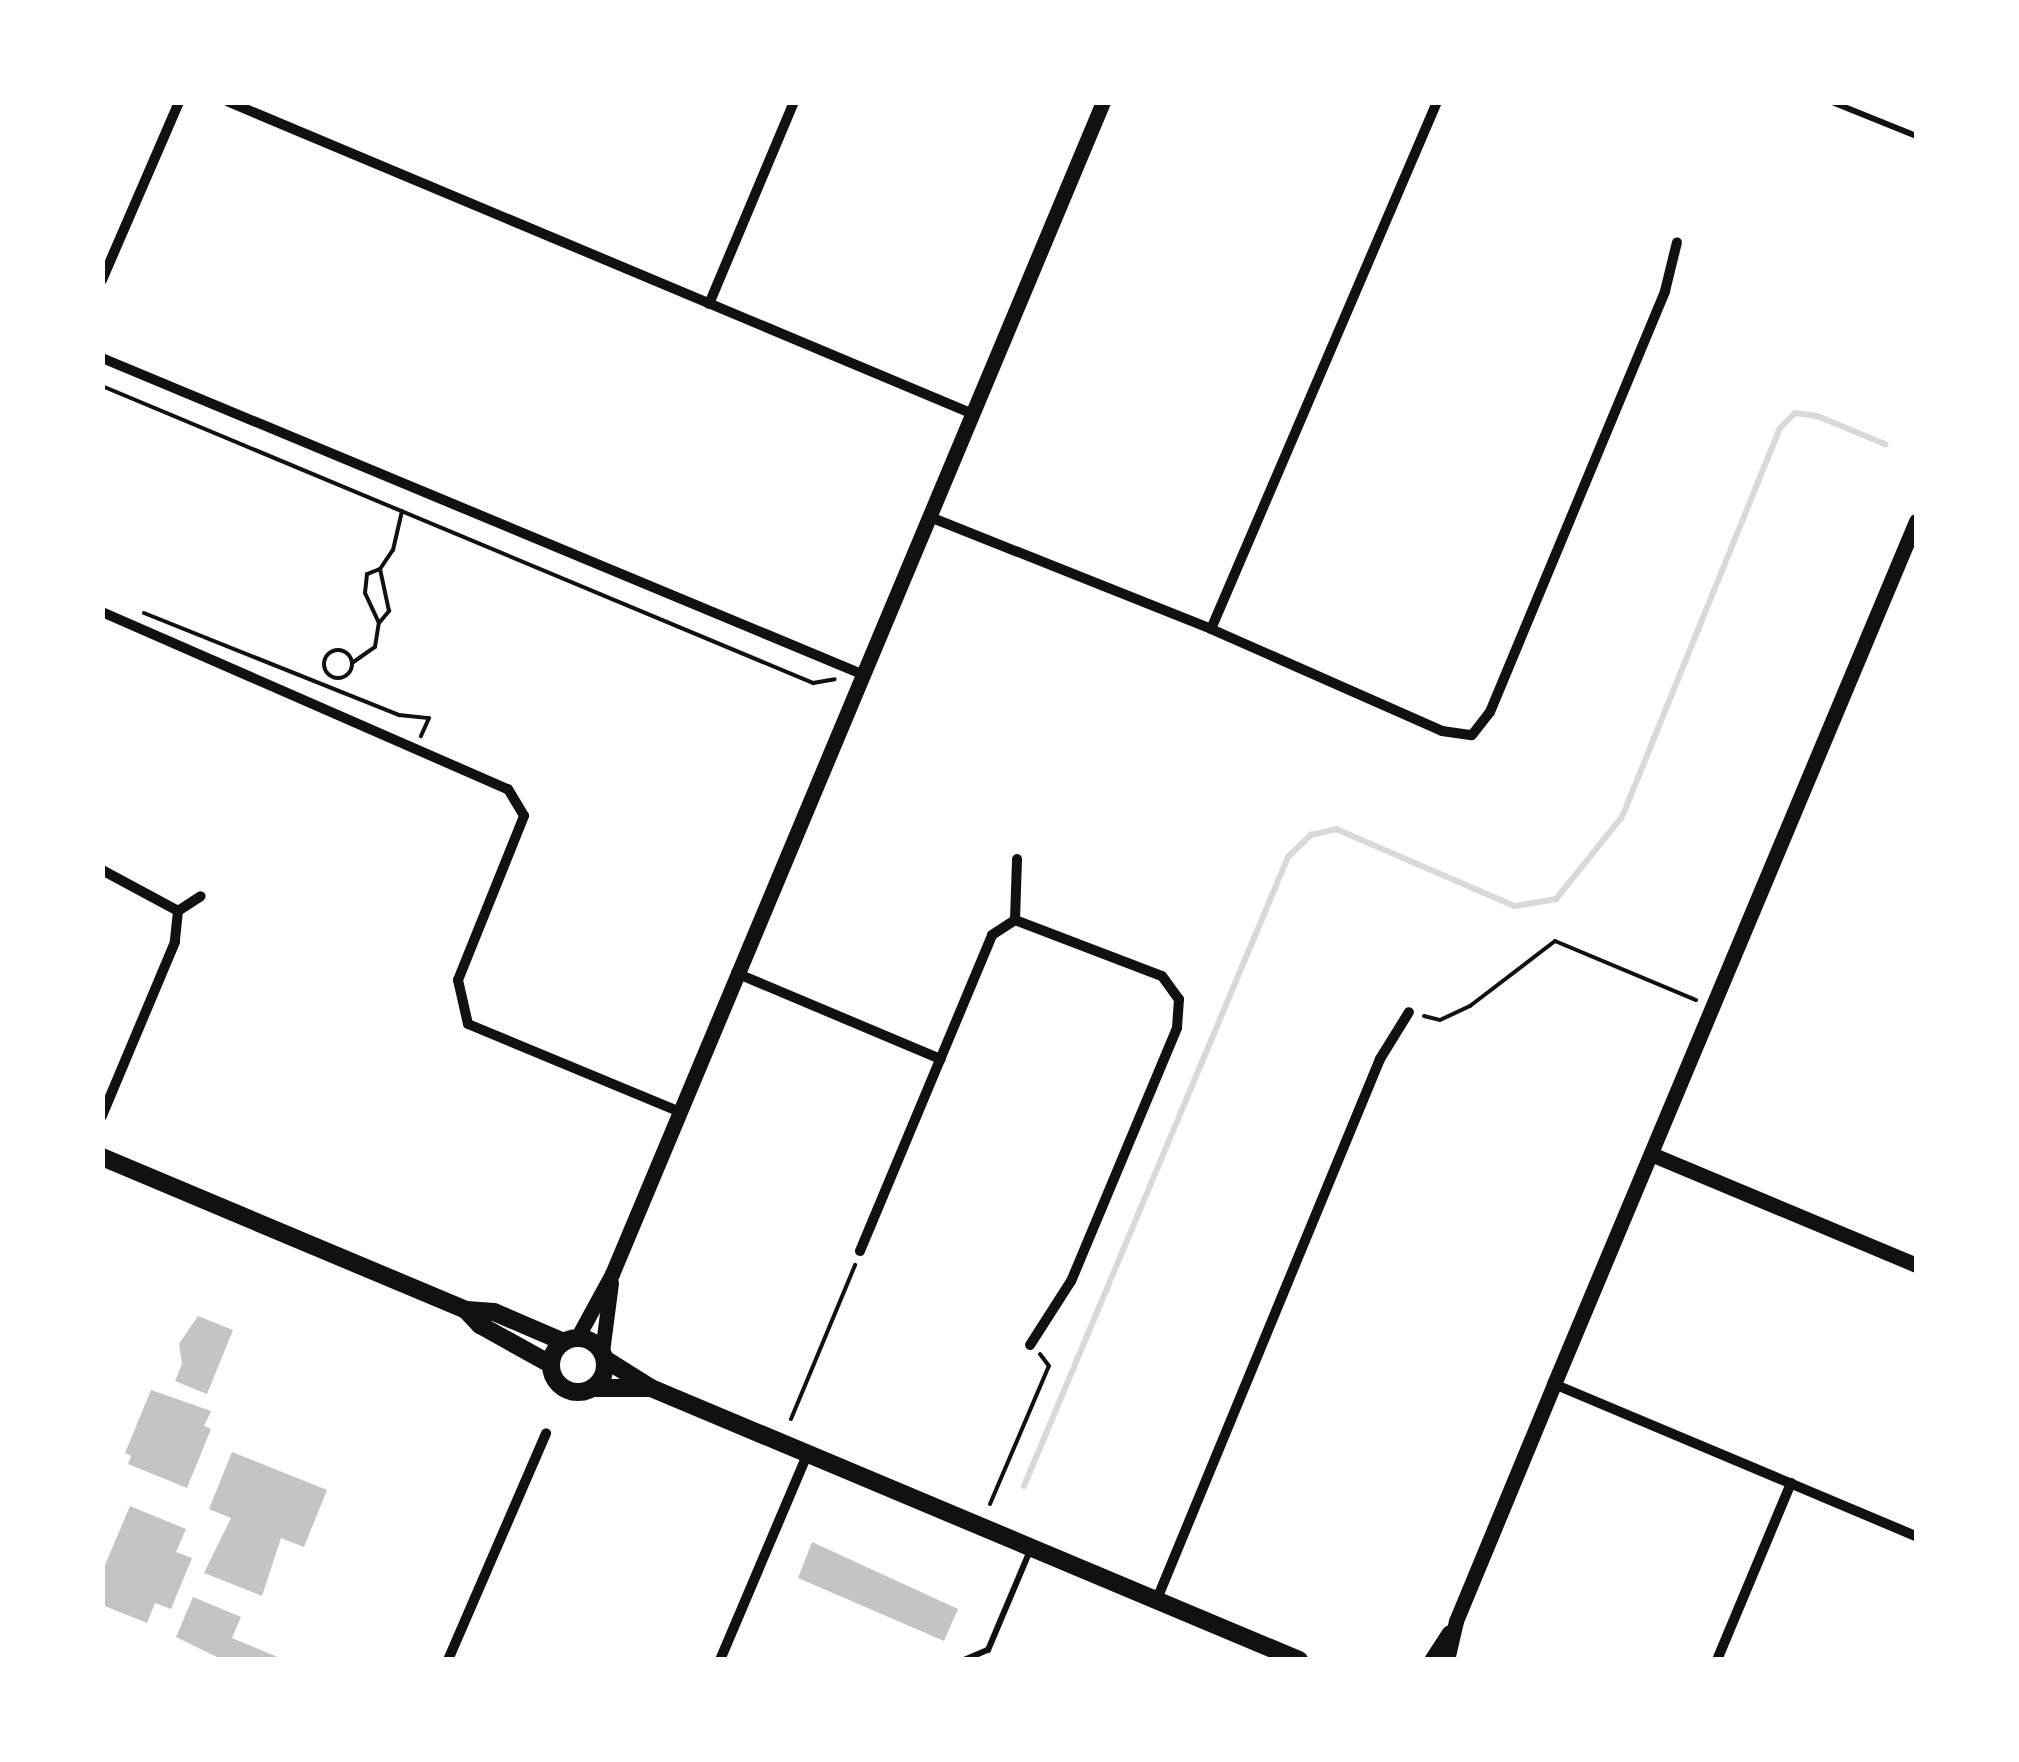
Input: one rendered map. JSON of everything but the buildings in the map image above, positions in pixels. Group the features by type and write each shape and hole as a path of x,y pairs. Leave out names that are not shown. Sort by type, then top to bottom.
{"main road":[{"path":"102,1158 466,1310 494,1312 570,1340 604,1356 651,1388 1299,1660"},
{"path":"466,1310 480,1325 550,1364 554,1380 568,1391 651,1388"},
{"path":"550,1364 570,1340"},
{"path":"593,1388 604,1356"}],"street":[{"path":"102,280 179,102"},
{"path":"229,102 973,414"},
{"path":"709,304 794,102"},
{"path":"570,1340 612,1274 735,972 1103,102"},
{"path":"1212,629 1437,102"},
{"path":"930,517 1212,629 1442,731 1472,734 1490,712 1665,292 1677,242"},
{"path":"102,358 862,674"},
{"path":"1447,1660 1456,1621 1916,521"},
{"path":"102,612 508,789 524,816 458,980 468,1024 680,1112"},
{"path":"1015,920 1017,859"},
{"path":"102,870 178,911"},
{"path":"178,911 201,896"},
{"path":"102,1116 175,942 178,911"},
{"path":"860,1251 992,935 1015,920"},
{"path":"1015,920 1162,976 1179,999 1178,1028 1071,1282 1030,1345"},
{"path":"735,972 941,1059"},
{"path":"1158,1599 1380,1059 1409,1012"},
{"path":"1651,1154 1916,1265"},
{"path":"604,1356 612,1274"},
{"path":"1554,1384 1916,1536"},
{"path":"448,1660 546,1433"},
{"path":"720,1660 808,1453"},
{"path":"1717,1660 1791,1483"},
{"path":"1431,1660 1456,1621"}],"lane":[{"path":"1832,102 1848,105 1916,136"},
{"path":"964,1660 988,1650 1032,1546"}],"path":[{"path":"102,386 812,683 834,682 841,666"},
{"path":"379,623 365,593 367,574 380,570 393,550 402,511"},
{"path":"337,690 338,678 376,646 379,623 389,611 380,570"},
{"path":"138,610 399,715 430,718 416,746"},
{"path":"338,678 324,667 328,654 341,650 352,664"},
{"path":"1409,1012 1440,1020 1470,1006 1555,941 1712,1006"},
{"path":"792,1419 860,1251"},
{"path":"990,1504 1048,1362"}],"waterway":[{"path":"1024,1486 1288,857 1311,835 1336,829 1515,906 1556,899 1622,817 1780,428 1795,413 1817,416 1885,444"}]}
